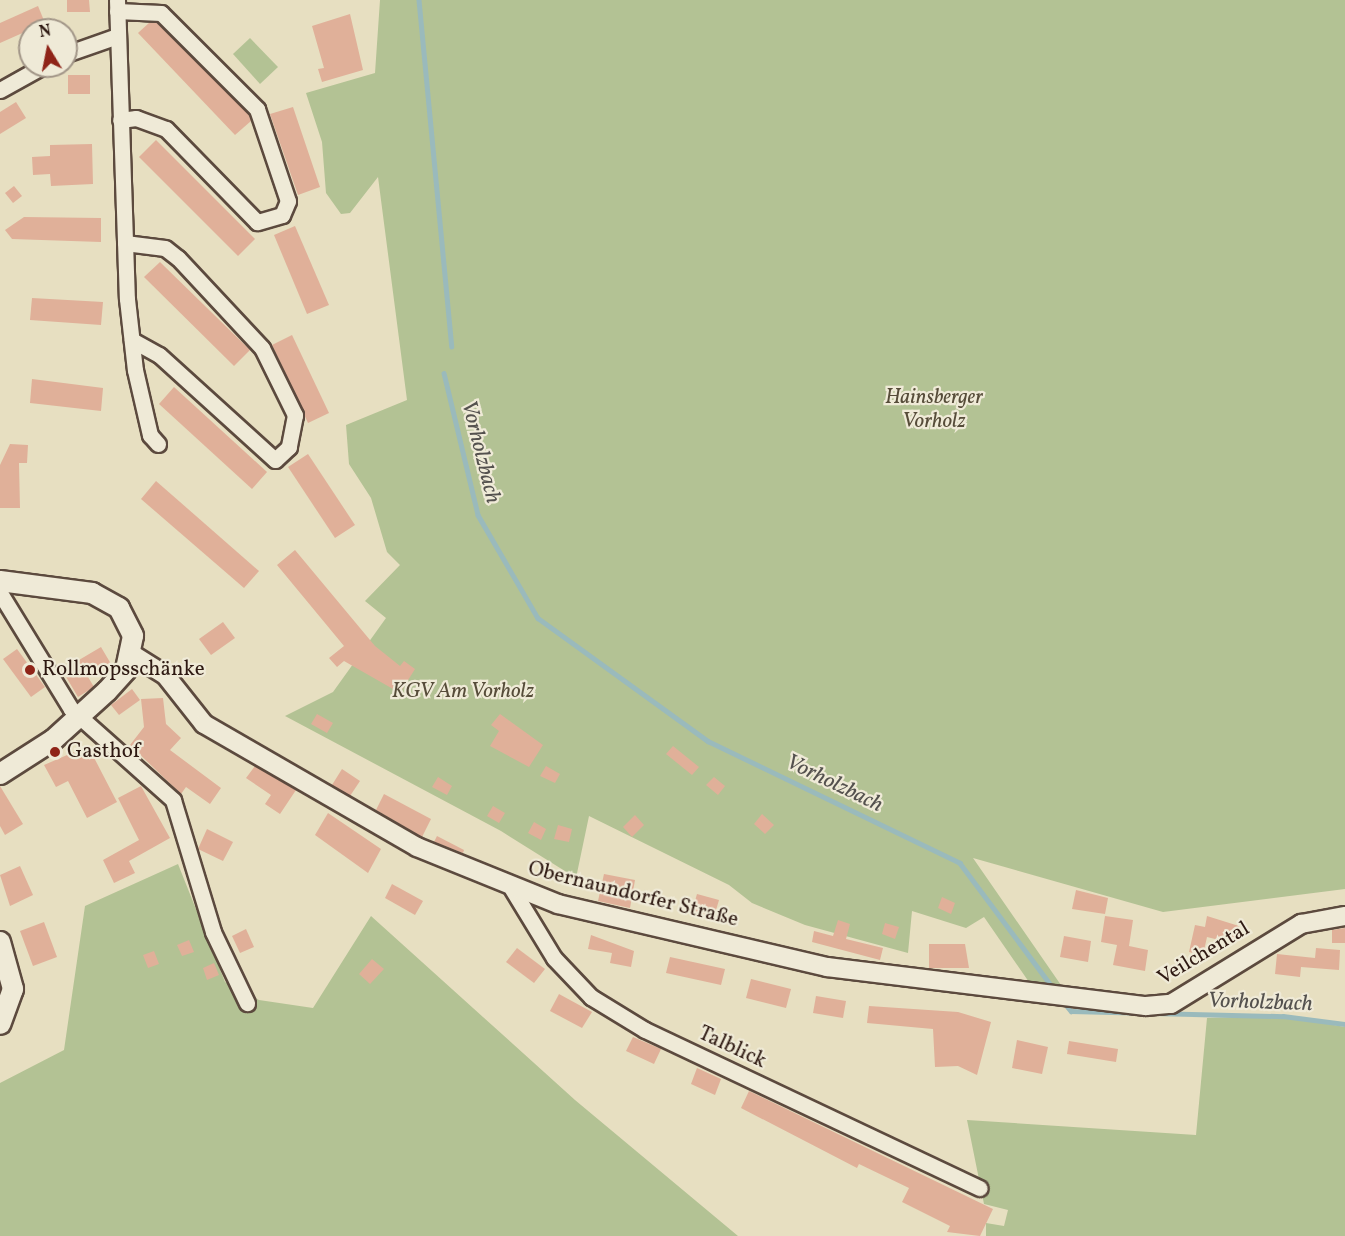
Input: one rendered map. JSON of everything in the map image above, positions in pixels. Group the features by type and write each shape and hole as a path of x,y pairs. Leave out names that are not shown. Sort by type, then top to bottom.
{"main road":[{"path":"0,581 84,591 108,600 129,622 133,655 126,670 80,718 0,774"},
{"path":"0,942 13,989 0,1024"}],"street":[{"path":"120,120 136,118 166,129 257,222 282,215 286,192 257,109 161,13 117,6 117,36 120,120 125,243 132,340 150,435 158,444"},
{"path":"78,50 117,36"},
{"path":"0,90 22,78"},
{"path":"125,243 165,249 178,258 262,348 295,415 289,447 275,460 159,355 132,340"},
{"path":"0,593 80,718 173,800 213,932 247,1003"},
{"name":"Obernaundorfer Straße","path":"133,655 166,676 204,723 372,824 512,889 827,967 1081,1000"},
{"name":"Talblick","path":"512,889 554,957 591,997 645,1029 980,1188"},
{"name":"Veilchental","path":"1081,1000 1171,1004 1301,924 1345,916"}],"green space":[{"name":"Hainsberger Vorholz","path":"380,0 1345,0 1345,889 1163,912 973,858 1063,988 1031,985 984,917 966,928 912,911 908,953 805,925 752,903 729,885 589,816 576,878 501,831 285,716 333,692 386,618 365,601 400,565 387,552 371,498 349,464 346,425 407,400 378,177 350,213 341,214 326,193 322,142 306,93 375,73"},
{"path":"250,38 278,67 260,84 233,54"},
{"path":"178,864 225,982 259,1000 313,1008 371,916 575,1100 738,1236 0,1236 0,1083 64,1050 85,906"},
{"path":"1283,1016 1345,1027 1345,1236 986,1236 986,1223 1004,1226 1008,1210 984,1204 967,1120 1196,1135 1207,1018"}],"building":[{"path":"67,0 89,0 90,12 67,12"},
{"path":"38,6 43,18 18,18 18,35 0,43 0,23"},
{"path":"350,14 363,70 322,82 318,69 324,68 312,26"},
{"path":"150,22 157,23 249,114 251,121 235,135 138,33"},
{"path":"90,75 90,94 68,94 68,78"},
{"path":"16,102 26,118 0,134 0,112"},
{"path":"293,107 320,187 298,195 270,114"},
{"path":"156,140 255,239 238,256 139,157"},
{"path":"92,144 93,184 51,186 50,174 33,175 32,157 50,156 50,145"},
{"path":"14,186 22,196 13,203 5,193"},
{"path":"24,217 101,218 101,242 12,239 5,230"},
{"path":"295,226 329,305 307,314 274,235"},
{"path":"160,262 250,350 234,366 144,277"},
{"path":"32,298 103,302 101,325 30,320"},
{"path":"292,335 329,413 308,423 272,345"},
{"path":"32,379 103,388 101,411 30,403"},
{"path":"174,387 267,472 252,489 159,404"},
{"path":"10,444 28,445 27,463 19,463 20,508 0,508 0,465"},
{"path":"308,454 355,525 335,538 288,467"},
{"path":"156,481 259,571 244,588 141,499"},
{"path":"295,550 375,646 400,666 404,661 415,669 400,693 344,661 337,667 329,658 344,646 277,565"},
{"path":"223,622 235,638 211,655 199,639"},
{"path":"101,647 111,664 88,677 94,687 78,697 62,670"},
{"path":"17,649 45,687 31,697 3,659"},
{"path":"132,689 140,700 119,715 111,705"},
{"path":"163,698 166,724 181,738 170,750 221,788 210,804 186,787 181,794 130,745 144,727 141,699"},
{"path":"317,714 333,723 327,733 311,724"},
{"path":"500,714 543,745 529,767 490,746 499,731 491,725"},
{"path":"88,746 117,802 87,818 68,781 56,787 44,765"},
{"path":"673,746 699,767 692,775 666,754"},
{"path":"255,766 296,790 280,814 265,804 271,795 246,778"},
{"path":"546,766 560,774 555,783 540,776"},
{"path":"342,769 360,781 350,796 332,785"},
{"path":"438,777 452,786 447,795 432,787"},
{"path":"714,777 725,786 718,795 706,785"},
{"path":"0,786 23,824 5,835 0,826"},
{"path":"141,786 170,838 129,861 135,873 114,883 103,860 139,840 118,798"},
{"path":"384,794 431,819 422,837 376,810"},
{"path":"493,806 505,813 499,823 487,816"},
{"path":"328,813 381,849 368,873 315,835"},
{"path":"762,814 774,825 765,834 754,824"},
{"path":"635,815 644,825 632,837 623,827"},
{"path":"534,822 546,829 541,840 528,833"},
{"path":"558,825 572,829 569,842 554,839"},
{"path":"207,829 233,842 223,861 198,849"},
{"path":"437,836 464,850 463,853 434,842"},
{"path":"20,866 33,895 10,906 0,875"},
{"path":"604,874 635,880 630,908 598,901"},
{"path":"392,884 423,901 415,915 385,898"},
{"path":"1076,890 1108,898 1105,914 1072,909"},
{"path":"697,894 719,900 714,917 692,911"},
{"path":"942,897 955,903 951,914 938,908"},
{"path":"1105,916 1133,920 1129,946 1148,950 1145,971 1113,965 1117,945 1101,942"},
{"path":"1207,916 1239,926 1235,944 1207,937 1203,955 1189,952 1195,925 1205,927"},
{"path":"838,920 850,924 846,939 883,948 880,960 812,942 814,931 833,936"},
{"path":"44,922 57,957 33,966 20,931"},
{"path":"885,923 899,927 895,939 882,934"},
{"path":"1345,928 1345,943 1332,943 1332,930"},
{"path":"246,929 254,947 240,953 232,936"},
{"path":"591,935 634,951 631,967 610,963 612,953 588,949"},
{"path":"1064,936 1091,941 1088,962 1060,957"},
{"path":"189,940 194,952 182,956 177,945"},
{"path":"929,944 965,944 969,968 929,968"},
{"path":"517,948 545,969 534,983 506,962"},
{"path":"1316,948 1340,950 1339,970 1301,967 1300,977 1275,974 1277,954 1315,958"},
{"path":"154,951 159,964 148,968 143,955"},
{"path":"670,957 725,969 721,985 666,973"},
{"path":"372,959 384,969 370,984 359,974"},
{"path":"214,963 219,975 207,980 203,968"},
{"path":"751,979 791,989 786,1008 746,998"},
{"path":"559,994 592,1012 582,1028 550,1011"},
{"path":"816,996 846,1001 843,1018 813,1013"},
{"path":"869,1006 958,1012 991,1022 977,1075 958,1066 935,1067 933,1029 867,1023"},
{"path":"633,1037 661,1049 654,1064 626,1051"},
{"path":"1017,1040 1048,1047 1042,1074 1012,1068"},
{"path":"1069,1041 1118,1049 1116,1062 1067,1054"},
{"path":"697,1068 721,1079 715,1095 691,1084"},
{"path":"749,1091 993,1209 980,1236 947,1232 950,1226 902,1202 909,1188 859,1164 857,1168 741,1108"}],"waterway":[{"name":"Vorholzbach","path":"419,0 452,346"},
{"name":"Vorholzbach","path":"444,373 478,515 538,618 708,741 960,863 1054,989"},
{"name":"Vorholzbach","path":"1063,1001 1071,1011 1283,1016 1345,1024"}],"place":[{"name":"Rollmopsschänke","path":"30,670"},
{"name":"Gasthof","path":"55,752"}],"park label":[{"name":"KGV Am Vorholz","path":"463,692"}]}
